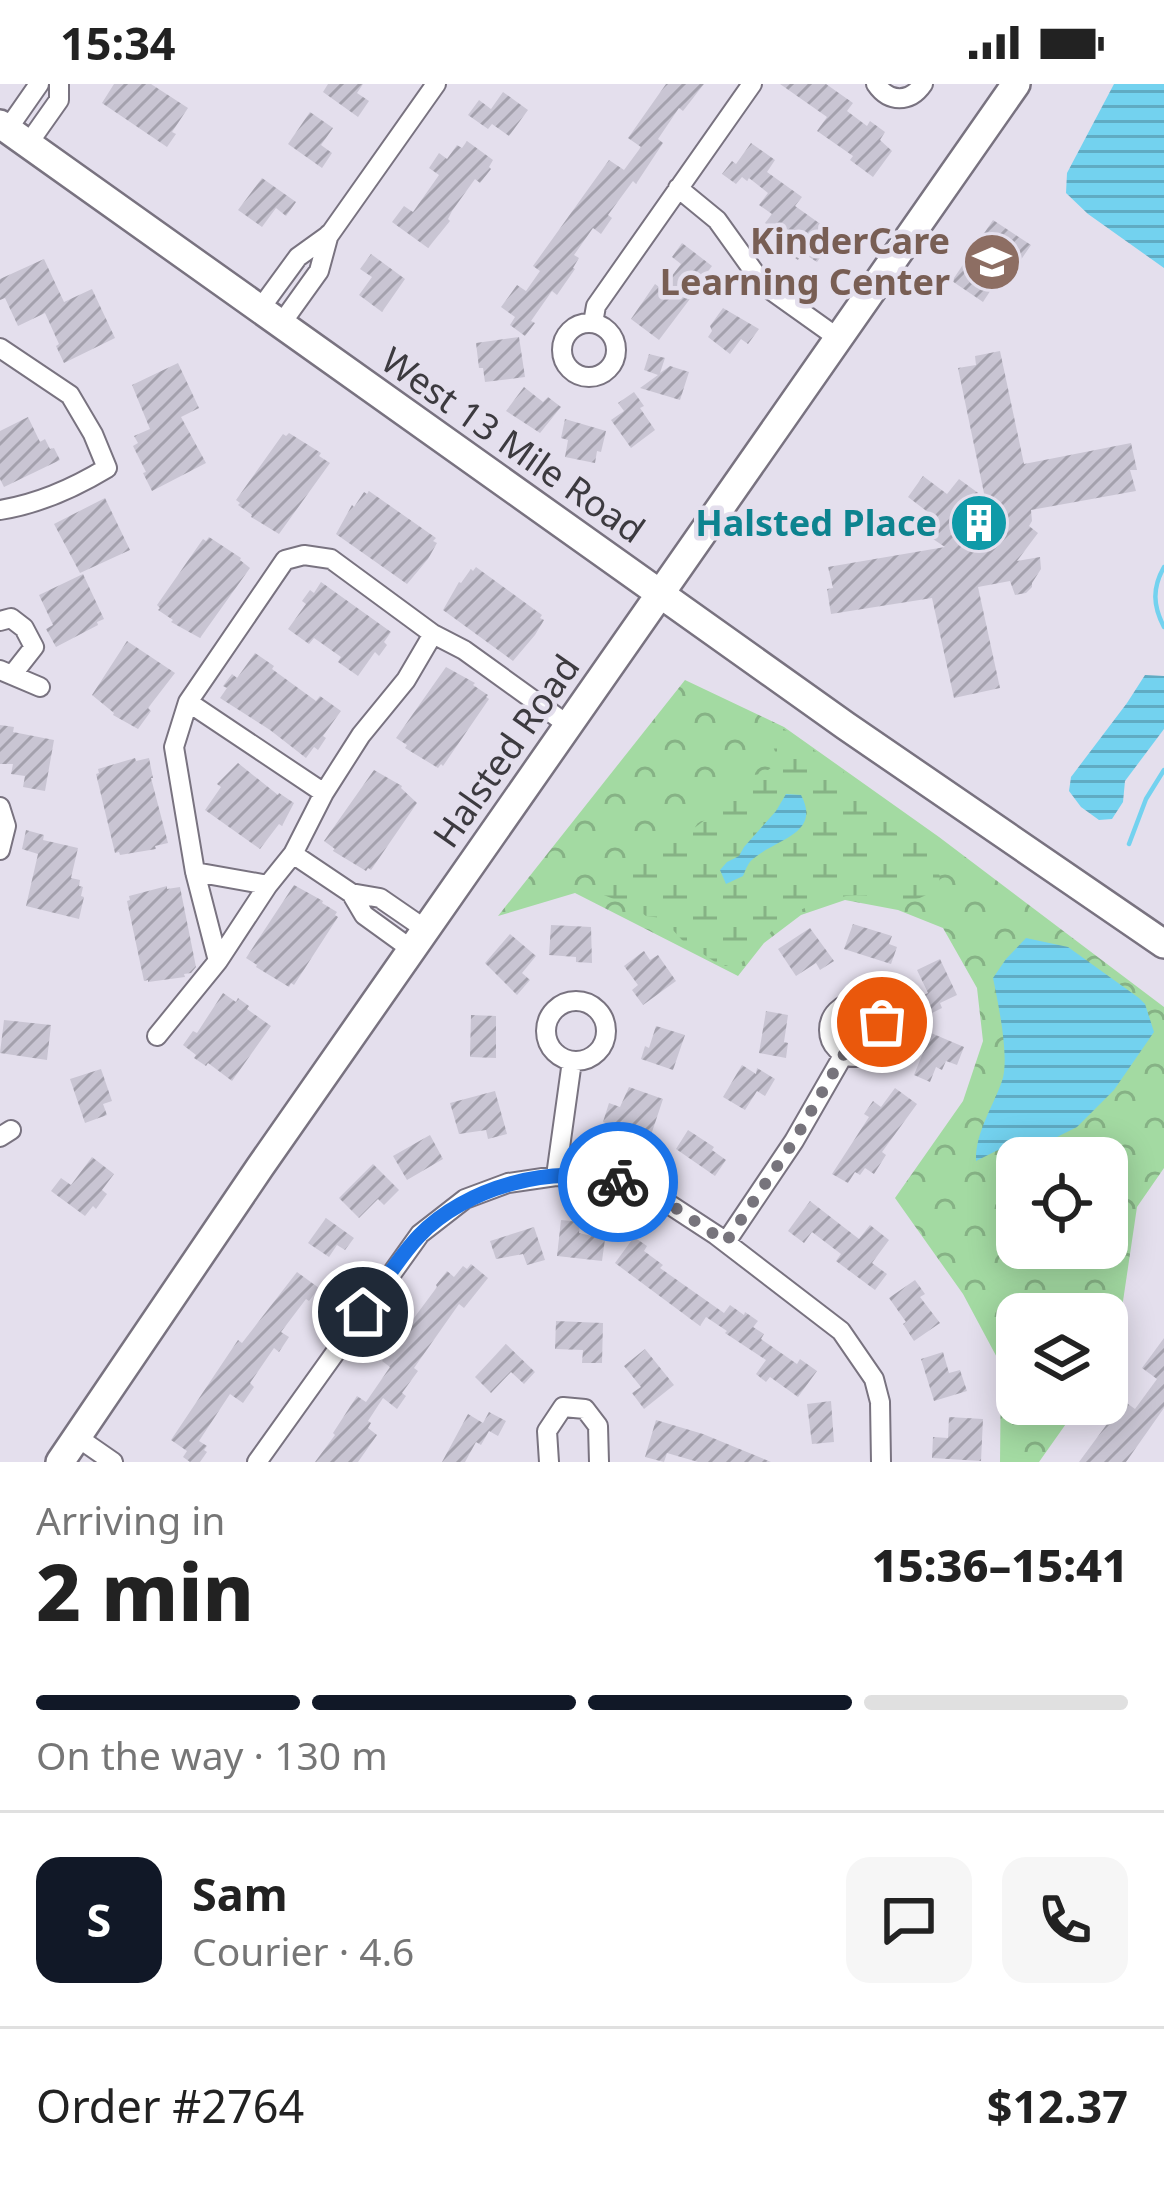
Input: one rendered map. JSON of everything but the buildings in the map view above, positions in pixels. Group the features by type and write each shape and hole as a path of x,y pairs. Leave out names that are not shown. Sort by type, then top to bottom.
{"street":[{"path":"12,133 39,84"},
{"path":"12,133 59,100 59,84"},
{"path":"270,316 298,256 330,234 436,84"},
{"path":"593,323 596,306 752,84"},
{"path":"876,84 884,94 901,99 917,93 923,84"},
{"name":"Halsted Road","path":"60,1462 418,939 1016,84"},
{"name":"West 13 Mile Road","path":"12,133 660,594 1164,944"},
{"path":"678,188 717,220 760,280 838,338"},
{"path":"0,348 75,401 107,468 29,505 0,510"},
{"path":"218,962 195,872 174,747 188,702 285,560 304,555 331,559 568,725"},
{"path":"0,621 18,621 34,647 6,673 40,687"},
{"path":"157,1036 218,962 293,854 362,735 406,680 434,634"},
{"path":"188,702 325,794"},
{"path":"0,807 6,826 0,850"},
{"path":"293,854 352,893 380,898 418,939"},
{"path":"195,872 268,885"},
{"path":"726,1242 794,1141 844,1054"},
{"path":"556,1176 572,1061"},
{"path":"257,1462 420,1234 465,1199 508,1183 556,1176 610,1180 662,1199 841,1331 874,1379 880,1402 881,1462"},
{"path":"549,1462 547,1431 563,1407 585,1409 598,1426 599,1462"},
{"path":"77,1437 112,1462"}],"green space":[{"path":"685,680 784,727 939,837 1164,1007 1164,1168 1137,1207 1128,1268 1128,1137 996,1137 996,1269 1128,1269 1124,1293 996,1293 996,1356 963,1294 895,1198 963,1101 983,1041 977,988 943,928 898,910 845,900 801,915 764,943 738,976 575,893 498,916"},
{"path":"784,729 842,770 859,791 885,803 908,828 919,826 929,832 940,876 938,887 914,900 846,896 800,910 736,967 718,964 682,940 662,918 646,916 591,890 634,853 689,832 718,810 738,782 779,762 771,741 776,731"},
{"path":"1000,1425 1065,1425 1039,1462 1000,1462"}],"water":[{"path":"1114,84 1164,84 1164,268 1066,193 1067,173"},
{"path":"1145,675 1164,676 1164,729 1125,781 1123,802 1112,819 1099,820 1069,791 1071,777"},
{"path":"786,794 801,795 806,819 801,827 753,859 743,876 726,884 720,870 739,856"},
{"path":"1026,938 1068,947 1139,998 1154,1032 1114,1090 1077,1127 1057,1137 996,1137 996,1151 976,1161 981,1130 1004,1071 993,978"}],"waterway":[{"path":"1164,567 1155,597 1164,627"},
{"path":"1129,844 1146,799 1164,770"}],"way so far":[{"path":"618,1182 662,1199 726,1242 794,1141 844,1054 870,1054 881,1040 882,1022"}],"place":[{"name":"KinderCare Learning Center","path":"992,262"},
{"name":"Halsted Place","path":"979,523"}],"route":[{"path":"363,1312 420,1234 465,1199 508,1183 556,1176 618,1182"}]}
